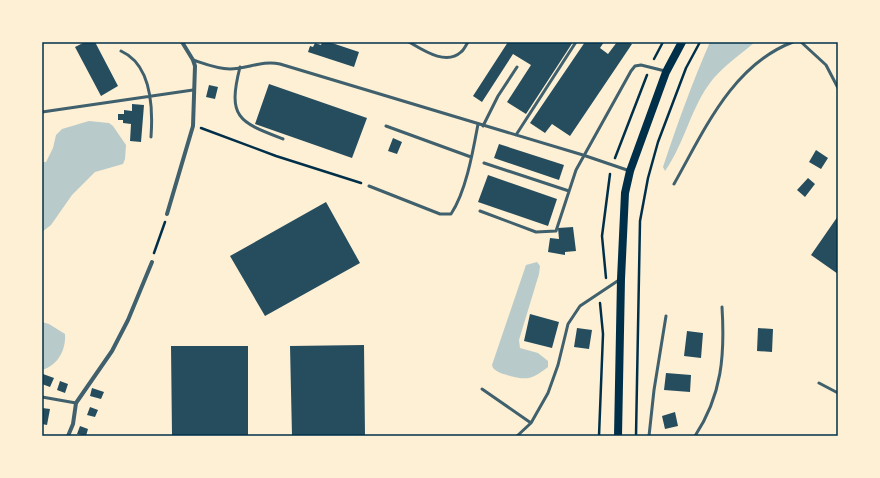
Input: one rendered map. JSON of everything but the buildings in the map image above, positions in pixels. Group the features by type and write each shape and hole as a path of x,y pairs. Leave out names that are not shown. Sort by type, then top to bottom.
{"main road":[{"path":"618,436 623,219 630,171 666,72 682,42"}],"street":[{"path":"167,214 193,126 193,90 195,77 193,60 182,42"},
{"path":"68,436 73,424 76,403 112,351 128,320 152,262"}],"lane":[{"path":"409,42 436,57 451,57 461,53 468,42"},
{"path":"516,135 576,42"},
{"path":"674,184 718,107 738,80 764,57 793,42"},
{"path":"801,42 826,65 838,88"},
{"path":"121,51 130,55 137,65 151,95 151,137"},
{"path":"193,60 214,67 230,69 270,62 280,64 583,155 630,171"},
{"path":"480,212 536,232 556,231 583,155 635,66 641,65 666,72"},
{"path":"240,67 234,90 234,102 239,115 246,124 283,139"},
{"path":"483,126 498,96 516,67"},
{"path":"42,112 193,90"},
{"path":"369,186 440,214 451,214 456,206 471,157 478,124"},
{"path":"386,126 471,157"},
{"path":"484,162 569,191"},
{"path":"517,436 531,424 548,393 558,365 568,324 580,306 621,279"},
{"path":"695,436 713,403 722,367 724,340 722,307"},
{"path":"649,436 654,390 666,316"},
{"path":"819,383 838,393"},
{"path":"482,389 531,424"},
{"path":"42,397 76,403"}],"path":[{"path":"636,436 640,221 648,178 658,142 686,68 700,42"},
{"path":"193,126 276,156 369,186"},
{"path":"152,262 167,214"},
{"path":"598,293 603,314 599,436"}],"shaded area":[{"path":"710,42 755,42 723,69 705,90 693,113 678,149 665,171 663,167 691,88"},
{"path":"89,121 109,123 113,126 126,145 123,164 95,172 72,195 51,225 42,232 42,162 46,162 53,148 56,135 62,129"},
{"path":"537,262 540,266 539,274 519,340 520,348 538,353 548,361 548,367 530,378 516,378 499,372 493,368 492,365 526,265"},
{"path":"42,322 49,324 65,334 65,340 64,346 57,361 48,368 42,370"}]}
